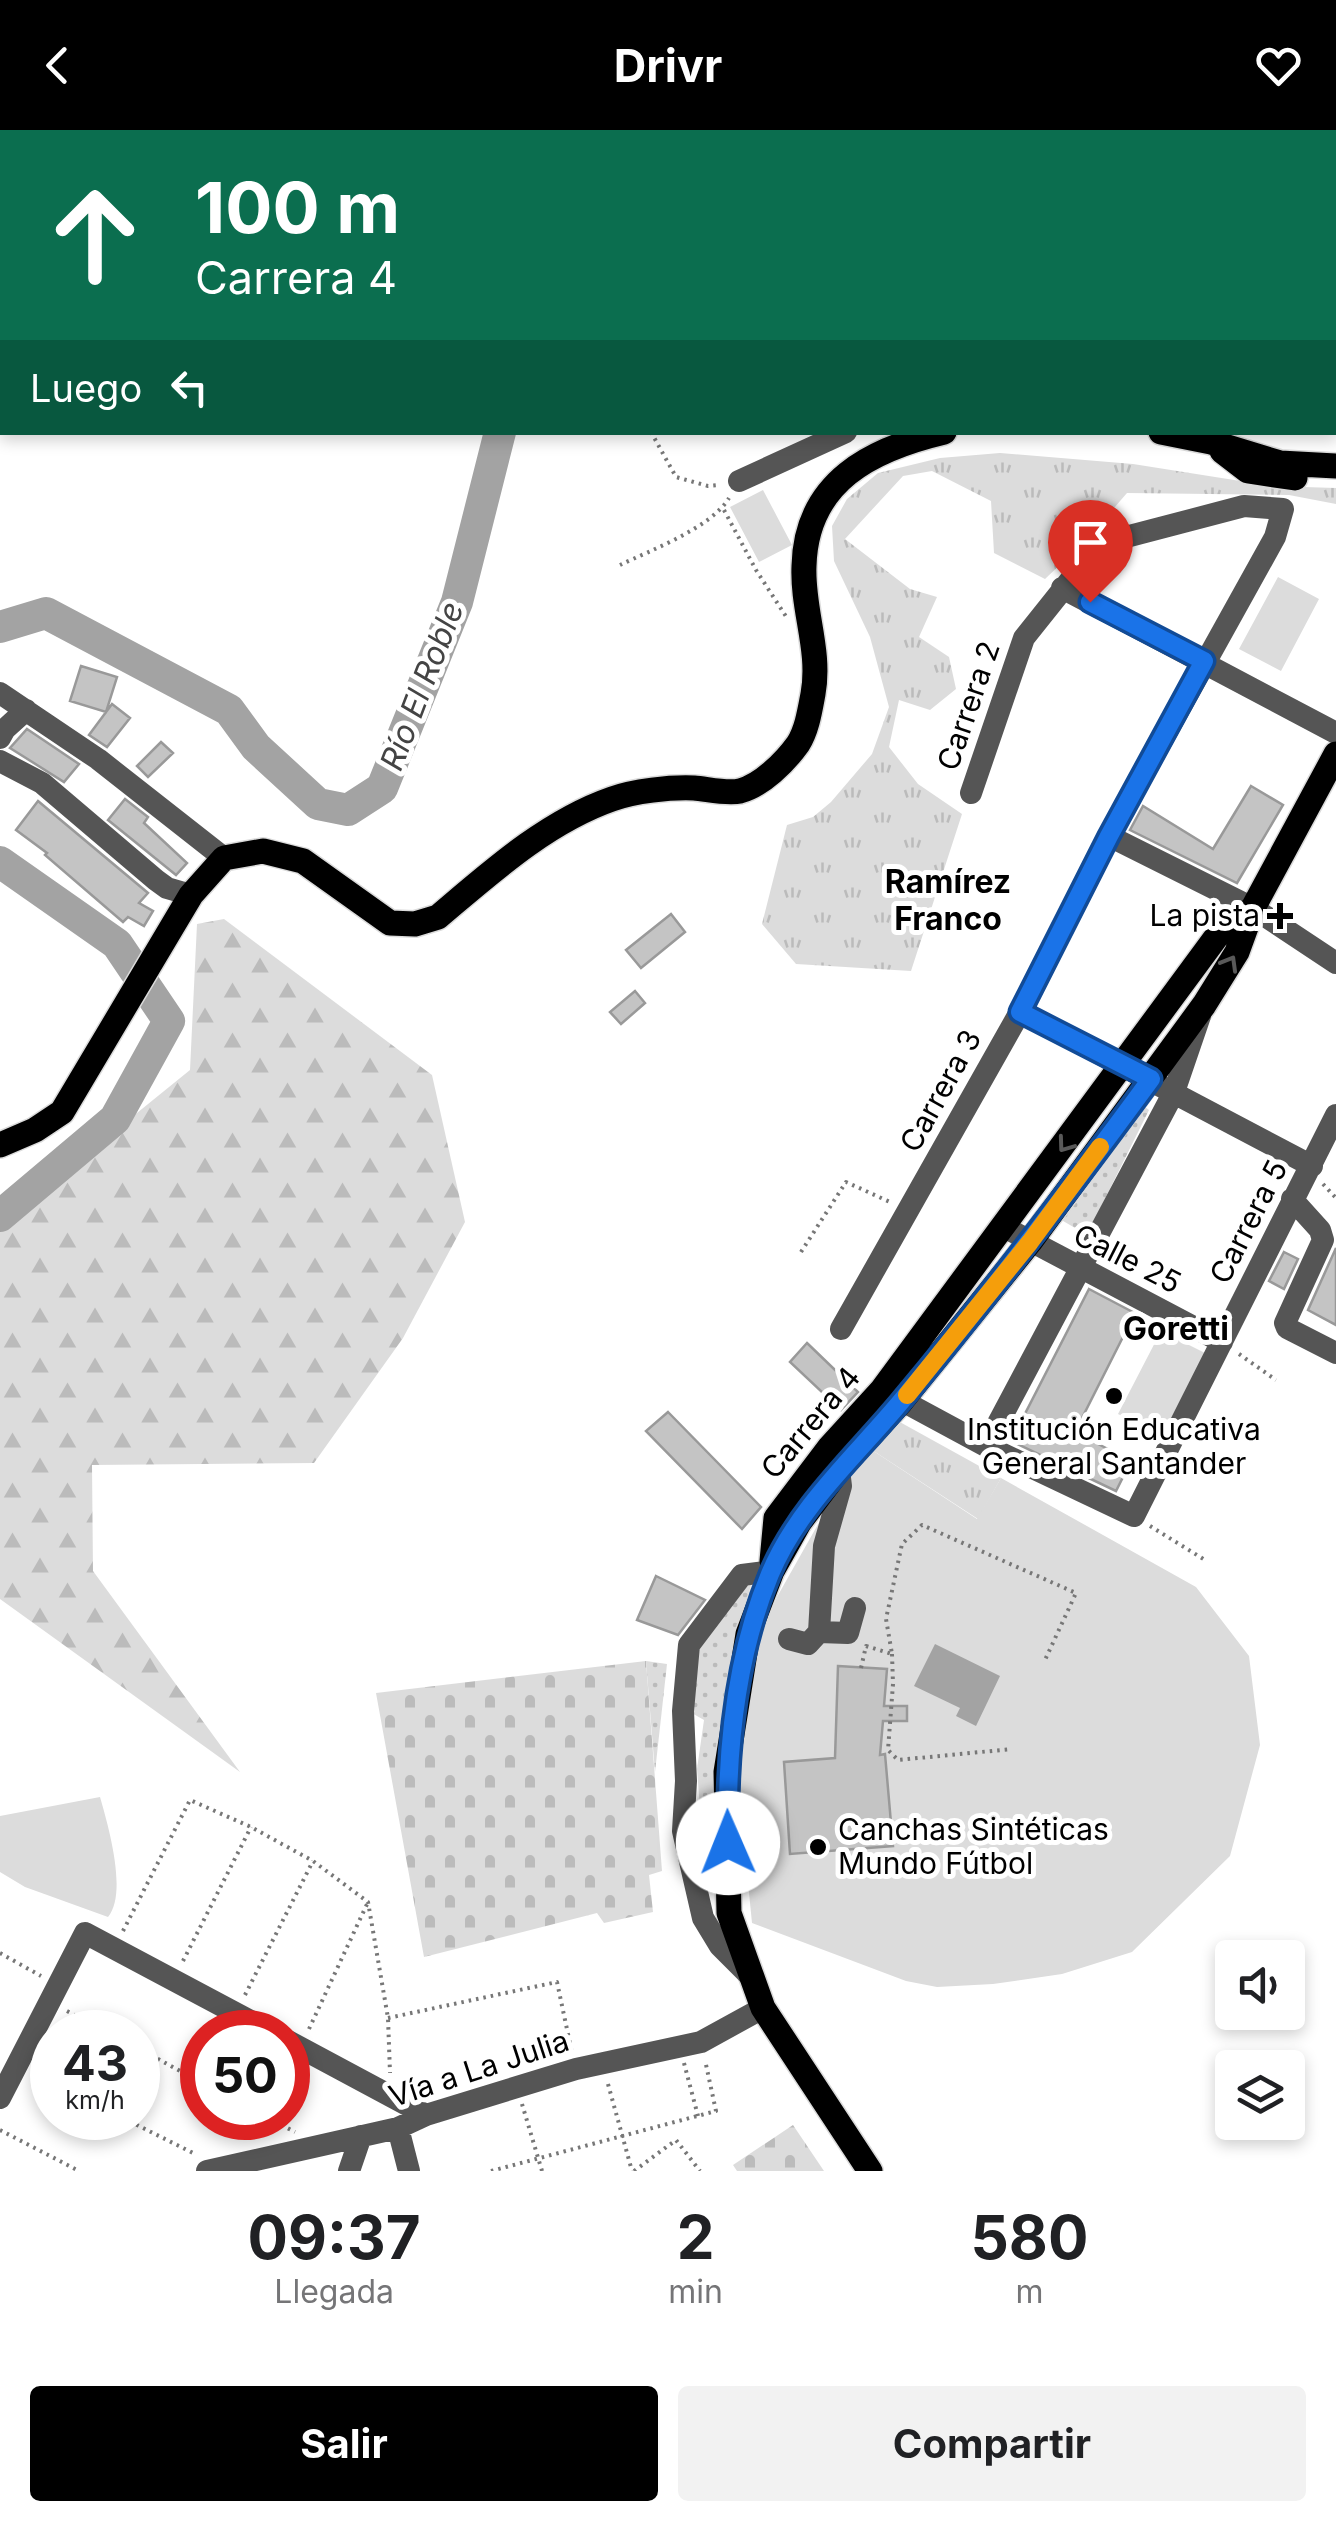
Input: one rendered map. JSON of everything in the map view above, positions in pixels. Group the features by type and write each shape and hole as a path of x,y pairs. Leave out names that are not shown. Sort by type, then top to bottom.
{"main road":[{"path":"1176,435 1280,462 1336,466"},
{"path":"0,1145 35,1130 62,1112 191,894 224,858 263,850 303,861 390,923 415,924 438,917 560,822 615,797 688,788 740,791 776,770 800,741 816,676 804,566 810,529 823,501 839,480 905,436"},
{"path":"1211,442 1248,472 1276,478 1336,481"},
{"name":"Carrera 4","path":"772,1570 776,1518 829,1448 892,1396 1030,1242 1204,1006 1238,952 1253,908 1336,754"},
{"name":"Carrera 4","path":"772,1570 799,1523 892,1396 1004,1227 1216,936 1253,908"},
{"path":"772,1570 748,1634 726,1772 729,1913 763,2008 870,2171"}],"street":[{"path":"739,481 839,435"},
{"name":"Carrera 3","path":"841,1328 1020,1012 1109,836 1275,538 1284,509 1244,506 1099,544"},
{"name":"Carrera 2","path":"971,793 1024,638 1099,544"},
{"path":"1062,588 1336,733"},
{"path":"0,693 98,759 224,858"},
{"path":"0,738 26,710"},
{"path":"0,761 42,783 167,888 191,894"},
{"path":"1109,836 1253,908 1336,963"},
{"name":"Carrera 4","path":"986,1446 1174,1092 1204,1006"},
{"path":"1020,1012 1312,1166"},
{"name":"Carrera 5","path":"1134,1516 1336,1115"},
{"path":"1292,1199 1320,1230 1322,1240 1285,1323 1287,1328 1336,1353"},
{"name":"Calle 25","path":"1004,1227 1222,1342"},
{"path":"892,1396 986,1446 1134,1516"},
{"path":"789,1640 808,1644 820,1632 824,1546 841,1486 839,1470"},
{"path":"751,1977 720,1946 703,1918 683,1831 683,1711 689,1646 742,1575 772,1570"},
{"path":"820,1632 848,1633 854,1608"},
{"path":"0,2098 85,1933 229,2010"},
{"name":"Vía a La Julia","path":"214,2169 398,2128 426,2115 576,2069 701,2042 763,2008"},
{"path":"310,2053 426,2115"},
{"path":"398,2128 410,2171"},
{"path":"349,2171 361,2136"}],"path":[{"path":"653,435 676,477 708,486 739,481"},
{"path":"620,565 672,540 723,508 739,481"},
{"path":"723,508 790,622"},
{"path":"801,1252 846,1182 908,1211"},
{"path":"1222,1342 1276,1380"},
{"path":"1134,1516 1205,1560"},
{"path":"1012,1750 898,1760 888,1750 894,1684 886,1619 902,1544 922,1525 1076,1593 1045,1660"},
{"path":"1006,1572 1010,1566"},
{"path":"861,1668 866,1646 892,1654"},
{"path":"114,1948 190,1800 313,1861 368,1902 388,2018 392,2097"},
{"path":"173,1980 251,1828"},
{"path":"237,2010 313,1861"},
{"path":"310,2014 368,1902"},
{"path":"0,1953 77,2010"},
{"path":"388,2018 557,1982 576,2069"},
{"path":"492,2171 716,2111 701,2042"},
{"path":"602,2062 633,2171 676,2140 700,2171"},
{"path":"520,2098 542,2171"},
{"path":"0,2130 79,2171"},
{"path":"160,2139 214,2169"}],"green space":[{"path":"1000,453 1133,464 1272,486 1336,488 1336,504 1289,495 1127,493 1045,579 994,553 991,501 932,471 903,476 845,539 910,589 937,597 919,637 949,657 956,689 930,710 899,700 889,747 918,784 962,814 911,971 796,964 762,924 787,825 813,817 831,802 872,754 889,707 870,637 834,561 832,526 847,499 878,473 940,458"},
{"path":"763,490 792,545 759,562 730,507"},
{"path":"1278,577 1319,599 1281,671 1239,649"},
{"path":"224,919 432,1075 465,1222 403,1338 314,1463 92,1465 93,1571 240,1772 0,1599 0,1224 190,1070 197,924"},
{"path":"1141,1104 1149,1110 1087,1235 1058,1218"},
{"path":"1161,1331 1209,1355 1166,1438 1118,1414"},
{"path":"898,1421 1001,1478 978,1519 872,1450"},
{"path":"872,1450 977,1519 1001,1478 1196,1587 1249,1656 1260,1745 1230,1856 1132,1952 1062,1974 937,1987 906,1981 752,1923 737,1771 759,1639 777,1597 830,1503"},
{"path":"752,1582 725,1695 715,1771 708,1887 701,1888 689,1834 701,1822 697,1769 704,1720 690,1712 697,1643 743,1583"},
{"path":"646,1661 662,1871 649,1875 653,1912 604,1923 597,1913 424,1957 376,1693"},
{"path":"646,1661 667,1664 655,1772"},
{"path":"100,1797 116,1876 114,1906 108,1917 25,1887 0,1872 0,1816"},
{"path":"793,2125 824,2171 737,2171 733,2165"}],"shaded area":[{"path":"935,1644 1000,1676 976,1726 956,1716 960,1708 914,1686"}],"building":[{"path":"81,666 117,677 106,712 70,701"},
{"path":"112,704 130,718 107,747 89,735"},
{"path":"27,729 79,764 64,782 10,748"},
{"path":"161,742 173,753 148,777 137,766"},
{"path":"1251,786 1283,805 1237,883 1130,830 1143,806 1213,849"},
{"path":"125,799 148,817 144,823 187,863 176,875 108,820"},
{"path":"38,801 148,893 139,903 153,911 144,926 128,917 123,922 16,830"},
{"path":"671,914 685,932 641,968 626,950"},
{"path":"635,991 645,1003 621,1024 610,1012"},
{"path":"1336,1248 1336,1325 1308,1310"},
{"path":"1284,1252 1298,1259 1284,1289 1269,1281"},
{"path":"1089,1289 1146,1319 1138,1335 1127,1329 1075,1432 1131,1461 1116,1491 1011,1441"},
{"path":"807,1343 858,1392 841,1410 790,1362"},
{"path":"668,1412 761,1507 742,1529 646,1431"},
{"path":"656,1576 705,1600 678,1635 637,1620"},
{"path":"838,1666 887,1669 884,1706 907,1706 907,1721 883,1721 880,1755 885,1754 893,1846 790,1854 784,1762 835,1758"}],"waterway":[{"name":"Río El Roble","path":"0,627 46,613 229,710 256,747 318,804 348,810 382,788 457,602 499,435"},
{"name":"Río El Roble","path":"0,862 117,944 169,1021 115,1119 0,1216"}],"slow traffic":[{"path":"907,1395 1030,1242 1100,1147"}],"place":[{"name":"La pista","path":"1280,916"},
{"name":"Institución Educativa General Santander","path":"1114,1396"},
{"name":"Canchas Sintéticas Mundo Fútbol","path":"818,1847"}],"district":[{"name":"Ramírez Franco","path":"948,900"},
{"name":"Goretti","path":"1176,1329"}],"route":[{"path":"728,1843 726,1772 748,1634 772,1570 799,1523 839,1470 901,1402 1046,1221 1151,1079 1020,1012 1204,661 1090,602"}]}
